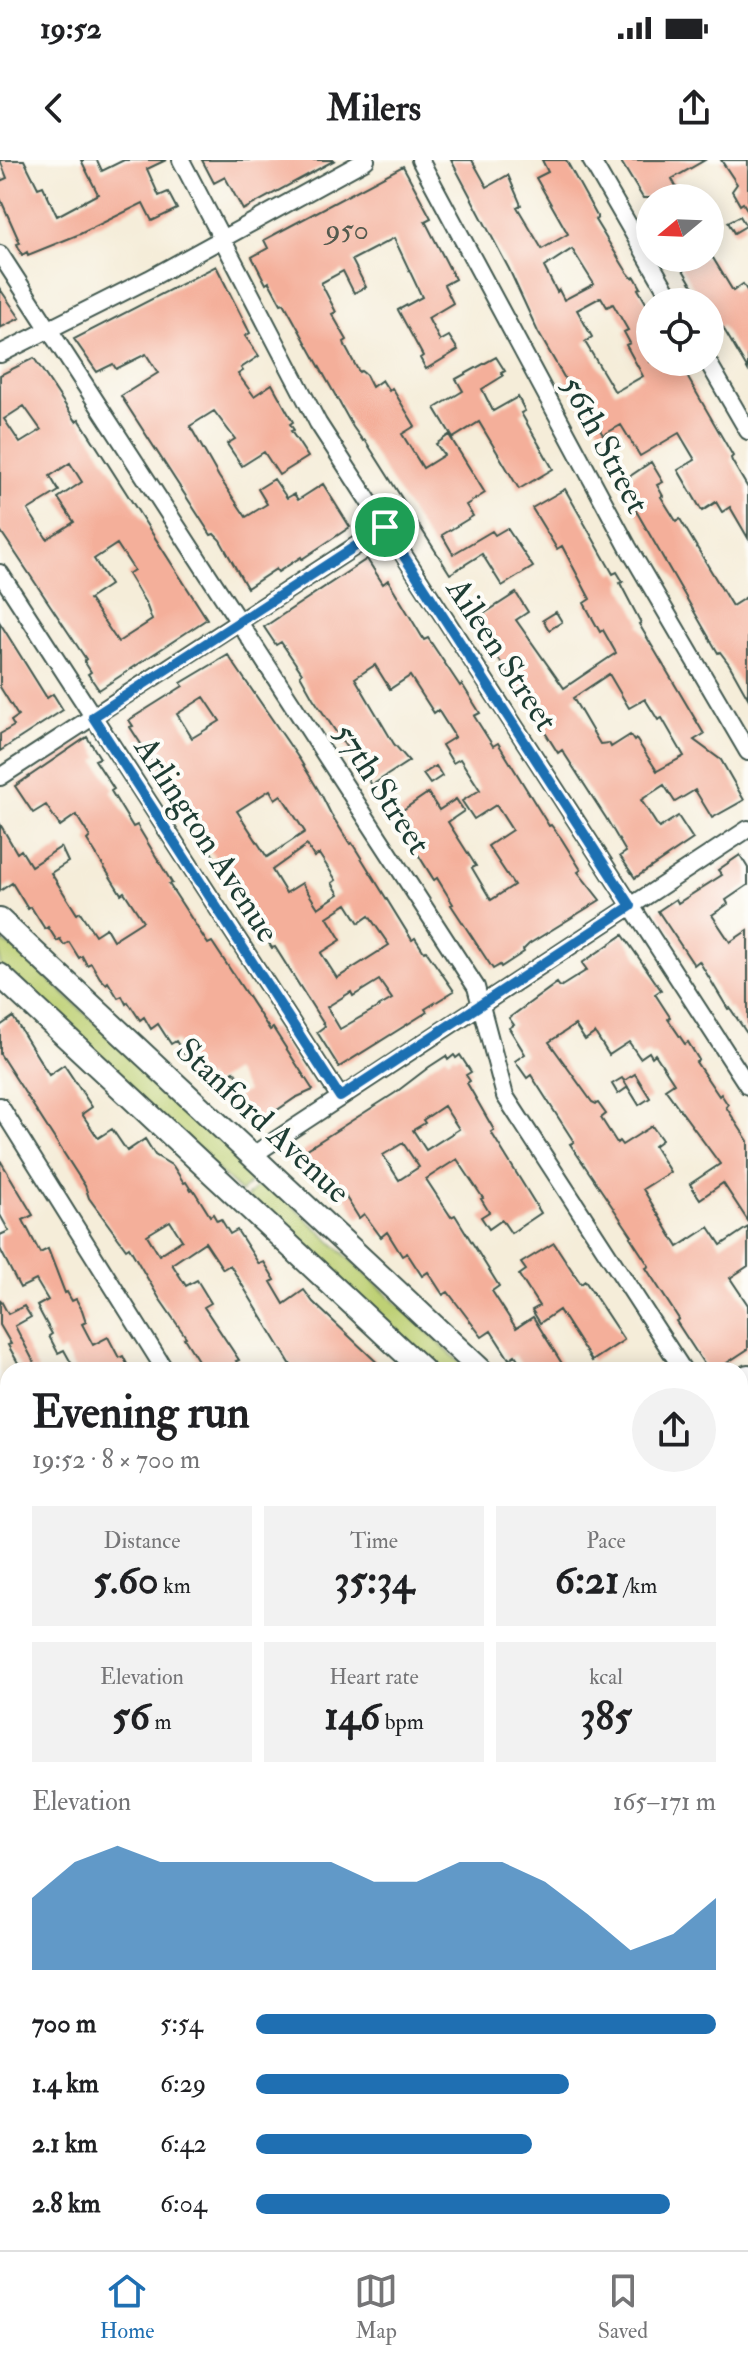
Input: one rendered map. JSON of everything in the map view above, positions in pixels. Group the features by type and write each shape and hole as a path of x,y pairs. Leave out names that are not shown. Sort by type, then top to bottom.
{"main road":[{"name":"Stanford Avenue","path":"0,920 473,1362"},
{"path":"0,975 414,1362"}],"street":[{"name":"Aileen Street","path":"181,160 318,423 748,1086"},
{"path":"0,354 366,160"},
{"name":"56th Street","path":"420,160 628,547 748,752"},
{"path":"591,160 665,288"},
{"name":"57th Street","path":"0,254 476,987 505,1096 678,1362"},
{"path":"716,376 748,431"},
{"path":"0,777 385,527"},
{"name":"Arlington Avenue","path":"0,573 340,1097"},
{"path":"253,1155 748,829"},
{"path":"0,1106 7,1130 160,1362"}],"green space":[{"path":"0,940 18,951 258,1174 241,1192 0,966"},
{"path":"264,1179 459,1362 423,1362 247,1197"}],"building":[{"path":"0,160 24,160 38,188 43,186 57,216 98,194 81,160 97,160 102,171 124,160 166,160 147,169 159,196 168,192 177,209 152,221 143,203 80,234 22,255 17,244 20,243 0,198 0,181 7,178"},
{"path":"202,160 335,160 243,210 225,177 214,183"},
{"path":"451,160 472,160 487,187 508,175 521,205 517,207 542,249 568,234 536,178 548,172 542,160 566,160 598,218 595,220 627,272 632,278 635,277 641,288 636,288 636,363 626,345 630,343 624,332 628,330 613,304 607,307 601,297 577,310 592,337 585,342 615,392 643,376 687,376 748,488 748,538 730,507 722,512 716,502 702,511 678,470 695,460 679,433 640,456 621,425 603,435 587,407 583,410 538,332 509,269","holes":["572,249 594,284 564,300 544,267"]},
{"path":"620,160 705,160 672,179 675,184 636,184 636,186"},
{"path":"721,160 748,160 748,211 743,203 740,205 732,191 737,184"},
{"path":"403,166 431,218 425,221 455,279 444,285 453,303 428,318 440,341 449,336 458,350 426,369 420,358 423,356 398,310 422,297 394,238 352,260 366,287 354,293 343,271 321,283 336,312 332,314 347,340 344,342 346,348 359,372 366,375 372,387 382,380 389,391 392,388 415,426 402,434 423,468 444,455 436,444 449,435 485,493 466,505 473,516 442,535 453,554 492,531 495,535 507,528 533,567 502,586 482,554 450,574 365,440 353,427 284,303 281,304 269,282 266,284 252,257 268,248 264,240"},
{"path":"740,216 746,226 734,233 728,222"},
{"path":"216,266 250,333 245,336 259,356 241,368 243,371 238,374 254,396 272,384 293,422 290,424 294,430 291,431 308,457 279,475 264,452 242,466 227,444 235,439 214,411 190,426 246,517 267,504 258,489 274,479 287,498 294,494 298,500 323,484 350,527 302,559 278,572 276,569 247,588 220,540 211,535 121,396 158,373 146,354 116,369 113,364 97,372 74,339"},
{"path":"684,272 721,272 733,291 743,284 748,292 748,370 724,329 724,288 694,288"},
{"path":"0,289 20,318 0,328"},
{"path":"496,357 505,371 501,373 503,376 482,389 493,411 518,397 525,411 521,413 553,469 519,489 479,422 453,438 435,408 463,391 456,379"},
{"path":"34,358 76,421 79,419 207,619 99,690 88,674 91,672 84,661 86,659 0,530 0,375","holes":["24,406 41,430 20,443 4,419","70,463 82,482 58,498 74,522 47,539 28,510 59,491 50,476","117,544 134,570 128,574 152,620 118,642 89,599 110,585 94,559"]},
{"path":"651,462 663,482 657,485 661,497 676,521 680,519 732,606 748,596 748,698 729,664 718,653 620,483"},
{"path":"565,489 613,574 617,572 623,582 620,583 639,624 704,734 694,740 721,760 744,800 712,818 695,790 675,802 664,785 641,800 659,828 678,816 693,839 635,878 620,856 626,852 606,818 562,750 558,753 474,620 516,593 528,612 516,620 564,688 616,653 584,603 590,599 562,546 557,549 532,508","holes":["609,674 629,708 645,699 658,720 662,718 684,756 657,771 636,739 634,741 630,735 611,747 609,743 600,744 573,698"]},
{"path":"367,559 383,584 388,580 424,640 428,638 460,686 462,684 480,713 474,716 493,746 498,743 549,826 561,838 581,870 578,872 600,900 529,944 524,952 501,967 493,969 437,878 434,880 394,816 428,793 439,810 456,799 464,811 448,822 476,866 472,868 491,900 514,885 488,846 512,830 496,805 474,819 462,801 480,790 460,759 453,763 442,745 455,737 438,710 434,713 410,676 390,689 375,665 355,678 394,744 409,761 372,785 313,698 300,675 302,673 281,642 276,645 264,627"},
{"path":"556,612 562,622 549,630 543,620"},
{"path":"0,623 47,698 53,694 63,710 0,751 0,734 14,726 11,721 18,716 0,687"},
{"path":"228,655 300,760 412,940 415,938 426,951 454,991 425,1009 427,1012 339,1067 317,1032 325,1026 275,947 272,948 265,941 130,727 133,726 129,720 183,686 181,683","holes":["204,697 220,721 192,738 177,714","270,790 275,799 281,795 305,832 267,857 237,811","307,845 314,857 319,854 336,880 332,883 339,894 318,908 302,883 286,893 272,870","347,904 359,923 369,916 389,945 337,978 321,953 341,940 327,917","379,980 392,999 340,1029 327,1007 351,992 353,996"]},
{"path":"87,737 100,758 95,760 114,789 111,791 133,827 137,825 172,883 169,884 270,1030 273,1028 313,1090 295,1098 254,1126 236,1098 247,1091 234,1071 212,1085 207,1076 203,1078 192,1061 190,1063 176,1041 171,1044 158,1024 151,1029 144,1017 140,1020 128,1002 126,1004 122,996 118,998 108,982 106,984 100,978 91,963 87,965 69,942 64,945 60,939 57,941 48,927 45,929 12,883 0,891 0,824 17,853 21,850 31,866 61,847 68,862 51,873 77,914 80,912 95,935 106,928 113,940 143,921 124,892 121,894 87,840 90,837 76,815 60,826 46,805 33,813 15,786"},
{"path":"436,766 442,776 430,784 423,774"},
{"path":"740,855 748,868 748,885 726,900 728,904 712,915 730,942 748,930 748,1035 699,961 694,965 658,911 676,899 678,903 722,875 718,870"},
{"path":"623,935 661,990 655,994 670,1017 668,1019 685,1044 688,1042 699,1060 696,1062 719,1096 721,1094 748,1141 748,1221 723,1183 700,1199 690,1184 720,1164 665,1089 674,1083 655,1054 652,1057 649,1052 640,1058 629,1042 609,1055 595,1033 585,1040 575,1025 549,1042 592,1102 598,1103 606,1114 601,1118 617,1143 619,1141 622,1145 652,1126 662,1140 654,1146 670,1172 643,1189 678,1247 709,1227 721,1245 748,1227 748,1266 730,1278 748,1305 748,1349 728,1362 703,1362 646,1268 649,1266 632,1236 570,1144 574,1142 531,1075 527,1078 515,1061 525,1054 509,1028 514,1025 509,1018 557,983 560,987 587,970 582,963"},
{"path":"13,1017 49,1075 64,1065 92,1107 82,1114 98,1138 112,1129 127,1151 145,1139 155,1155 173,1166 184,1183 193,1189 210,1216 213,1214 217,1221 221,1219 230,1234 237,1230 259,1264 264,1262 284,1304 304,1290 377,1362 289,1362 230,1265 223,1269 205,1242 172,1264 186,1286 197,1280 211,1303 204,1307 239,1360 199,1362 129,1247 126,1249 89,1198 85,1186 0,1054 0,1026","holes":["170,1221 182,1240 159,1255 147,1235"]},
{"path":"460,1055 471,1072 466,1075 470,1081 467,1083 494,1130 491,1132 541,1213 511,1233 502,1220 489,1229 481,1217 489,1212 483,1198 457,1159 426,1179 451,1217 455,1215 499,1286 492,1291 516,1328 533,1317 561,1362 520,1362 515,1355 509,1359 491,1331 482,1337 448,1292 443,1295 428,1272 422,1276 407,1253 402,1256 387,1232 381,1237 364,1214 359,1218 342,1191 335,1185 327,1190 298,1155 446,1056 448,1060","holes":["444,1106 459,1129 426,1150 413,1130","403,1143 419,1167 399,1180 383,1155"]},
{"path":"635,1074 650,1098 639,1105 624,1081"},
{"path":"622,1078 628,1087 618,1094 612,1084"},
{"path":"0,1160 33,1215 23,1220 40,1253 48,1249 65,1293 72,1301 76,1299 86,1322 82,1324 93,1345 108,1337 119,1358 123,1356 126,1362 71,1362 64,1350 58,1353 37,1306 48,1300 36,1280 20,1288 0,1249 0,1235 9,1231 0,1215"},
{"path":"554,1243 581,1284 585,1281 624,1340 592,1361 559,1310 540,1323 532,1310 539,1306 519,1275 526,1270 521,1263"},
{"path":"0,1299 8,1314 24,1306 31,1317 15,1326 34,1362 18,1362 0,1325"}],"route":[{"path":"385,527 631,906 340,1097 93,717 385,527"}]}
